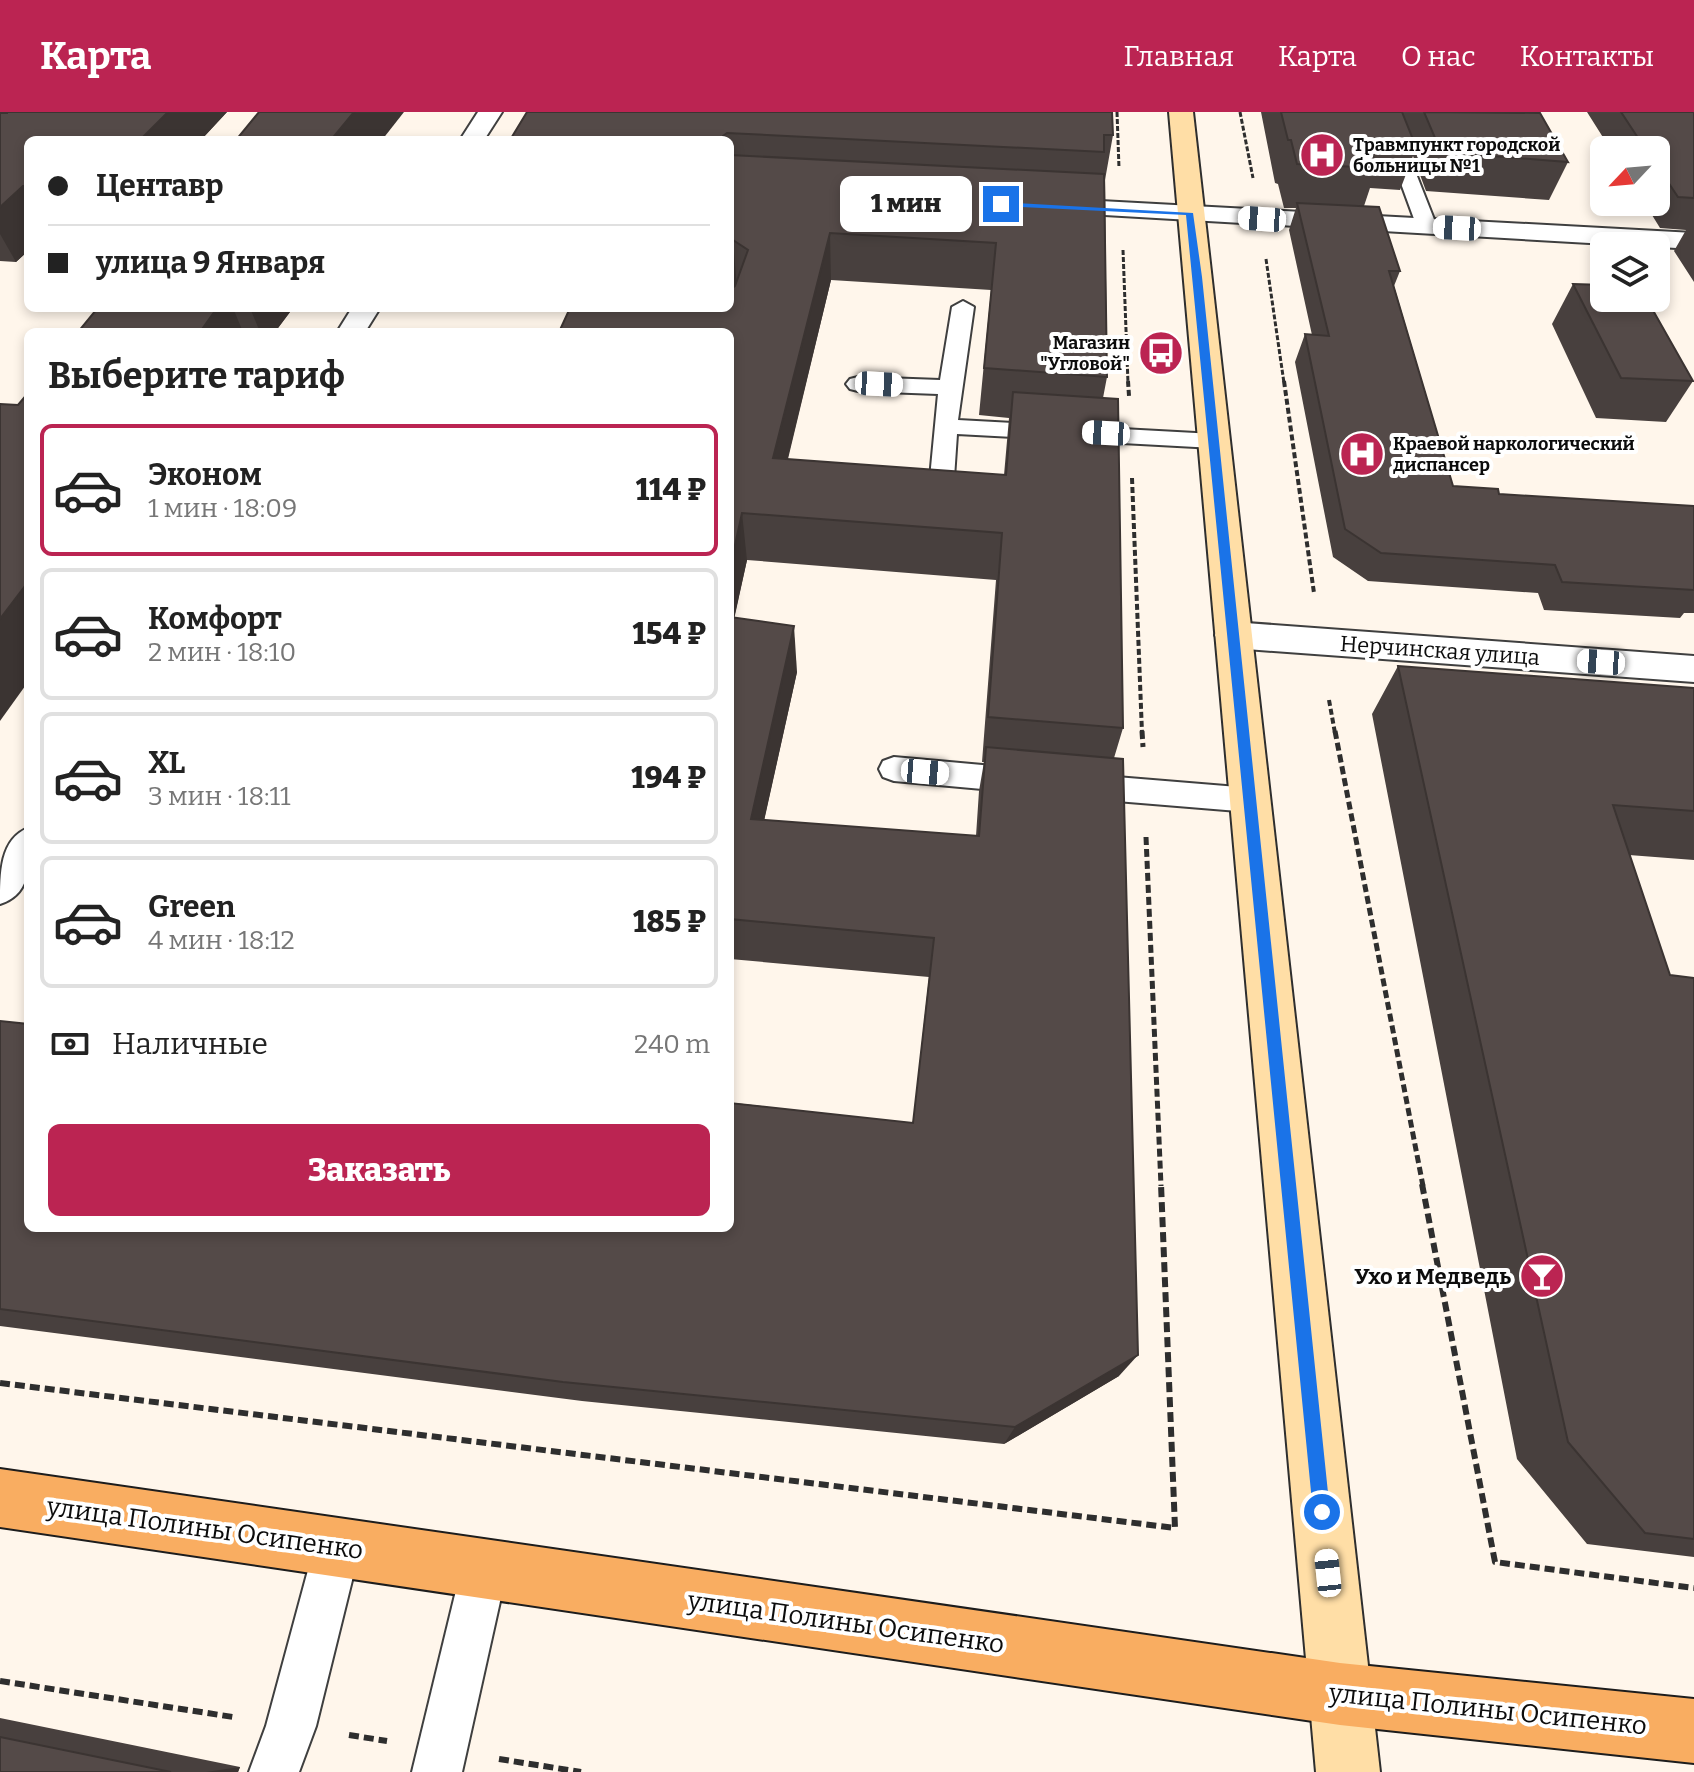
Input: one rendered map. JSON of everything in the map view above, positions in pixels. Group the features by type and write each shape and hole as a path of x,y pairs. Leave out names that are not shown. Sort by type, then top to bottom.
{"main road":[{"path":"1181,112 1348,1772"},
{"name":"улица Полины Осипенко","path":"0,1498 1340,1694 1694,1731"}],"street":[{"path":"475,136 490,112"},
{"path":"1027,205 1694,241"},
{"name":"Нерчинская улица","path":"1233,635 1694,669"},
{"path":"0,887 24,850"}],"lane":[{"path":"1424,138 1393,137 1427,227"},
{"path":"942,478 949,387 963,307"},
{"path":"858,384 949,387"},
{"path":"945,426 1214,441"},
{"path":"894,769 1250,800"},
{"path":"274,1772 291,1726 337,1548"},
{"path":"437,1772 484,1570"}],"path":[{"path":"1117,112 1120,179"},
{"path":"1240,112 1262,219 1314,599"},
{"path":"0,1383 1175,1528 1123,246"},
{"path":"1329,700 1495,1562 1694,1588"}],"building":[{"path":"168,112 144,136 24,136 24,186 0,207 0,113"},
{"path":"259,112 354,112 334,136 239,136"},
{"path":"527,112 1112,112 1113,135 1104,135 1104,152 727,133 723,136 512,136"},
{"path":"1281,112 1402,112 1416,147 1369,144 1377,168 1297,164"},
{"path":"1424,112 1540,113 1568,162 1441,152"},
{"path":"1621,112 1694,112 1694,198 1678,197 1670,185 1670,136 1637,136"},
{"path":"734,155 1104,174 1107,377 984,368 996,243 830,233 773,458 1006,475 1013,392 1118,399 1123,728 988,717 1002,533 742,513 734,550 734,328 561,328 568,312 734,312 734,287 748,250 734,241"},
{"path":"1297,203 1379,207 1400,271 1389,271 1453,486 1498,489 1499,494 1694,506 1694,590 1562,582 1555,565 1381,553 1345,529 1305,334 1329,336"},
{"path":"1573,284 1590,285 1590,312 1654,312 1693,381 1621,378"},
{"path":"94,312 214,312 203,328 81,328"},
{"path":"24,398 24,587 0,619 0,404 18,405"},
{"path":"734,618 794,626 751,819 979,836 986,747 1123,759 1138,1355 1015,1427 563,1382 0,1309 0,1021 24,1024 24,1232 734,1232 734,1103 913,1123 934,938 734,919"},
{"path":"1398,666 1694,688 1694,811 1613,805 1670,975 1694,978 1694,1539 1645,1533 1568,1442"},
{"path":"0,1737 171,1772 0,1772"}],"place":[{"name":"Травмпункт городской больницы №1","path":"1322,155"},
{"name":"Магазин \"Угловой\"","path":"1161,353"},
{"name":"Краевой наркологический диспансер","path":"1362,454"},
{"name":"Ухо и Медведь","path":"1542,1276"}],"route":[{"path":"1001,204 1189,213 1198,277 1322,1512"}]}
